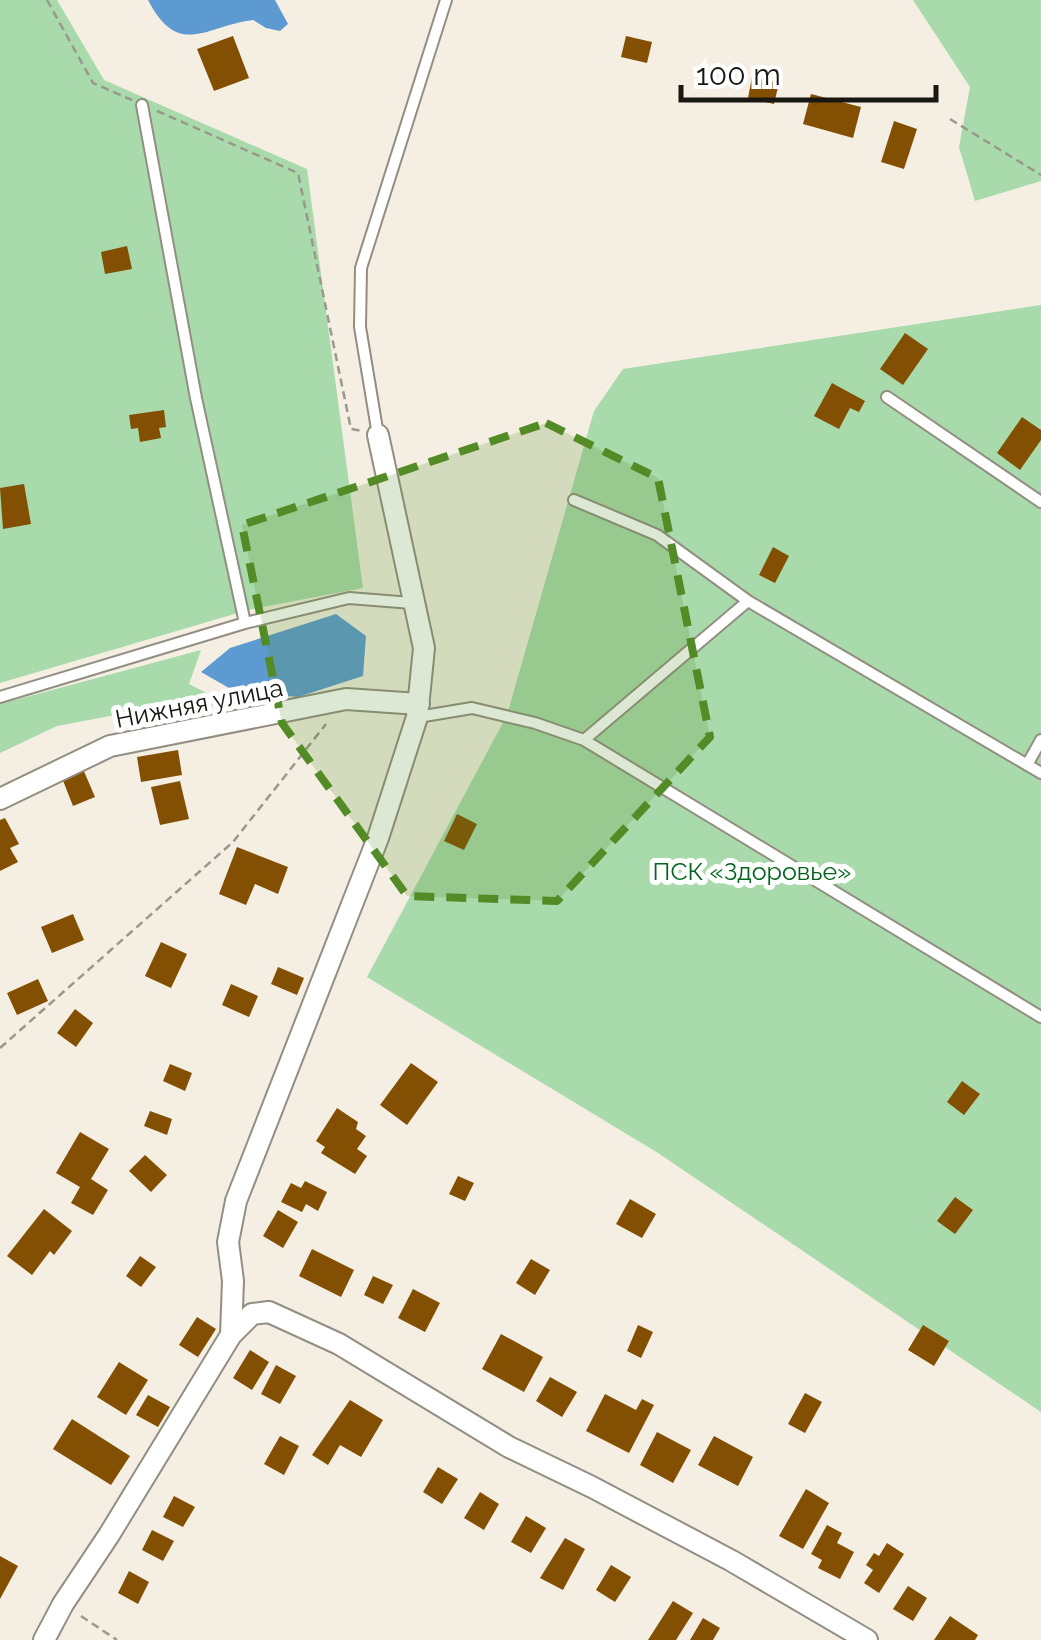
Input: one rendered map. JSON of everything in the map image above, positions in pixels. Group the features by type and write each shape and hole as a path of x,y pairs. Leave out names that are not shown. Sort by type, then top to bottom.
{"street":[{"path":"231,1335 233,1280 228,1242 236,1201 378,838 418,710 424,648 378,434"},
{"name":"Нижняя улица","path":"0,799 110,746 346,699 418,710"},
{"path":"44,1640 231,1335 252,1314 269,1312 339,1344 510,1447 732,1561 867,1640"}],"lane":[{"path":"378,434 360,326 361,268 446,0"},
{"path":"142,105 196,398 245,623"},
{"path":"887,397 1041,502"},
{"path":"574,500 657,535 748,601 1041,773"},
{"path":"0,697 245,623 349,598 412,603"},
{"path":"584,740 748,601"},
{"path":"418,710 472,708 584,740 1041,1018"},
{"path":"1027,765 1041,740"}],"path":[{"path":"47,0 93,84 298,173 350,429 378,434"},
{"path":"950,119 1041,175"},
{"path":"0,1048 234,842 346,699"},
{"path":"63,1604 117,1640"}],"highlighted area":[{"path":"546,423 658,478 710,737 557,901 407,896 282,723 242,525"}],"green space":[{"path":"0,0 57,0 104,80 307,169 363,588 248,610 0,683"},
{"path":"913,0 1041,0 1041,181 975,201 959,147 970,87"},
{"name":"ПСК «Здоровье»","path":"1041,305 1041,1412 658,1153 367,977 507,715 594,411 623,369"},
{"path":"201,650 189,684 234,707 173,704 57,726 0,753 0,704"}],"water":[{"path":"148,0 275,0 288,24 280,31 253,20 182,34 159,18"},
{"path":"336,614 366,636 363,676 298,697 236,692 201,672 230,648"}],"building":[{"path":"233,36 249,78 214,91 197,49"},
{"path":"626,36 652,42 647,63 621,57"},
{"path":"752,77 779,83 774,104 748,98"},
{"path":"811,94 861,107 853,138 803,124"},
{"path":"894,121 917,129 904,169 881,162"},
{"path":"127,246 132,269 105,274 101,252"},
{"path":"905,333 928,349 903,385 880,369"},
{"path":"832,383 865,401 859,412 850,408 839,429 814,416"},
{"path":"164,410 166,427 159,428 161,438 140,442 138,428 131,429 129,415"},
{"path":"1022,417 1041,430 1041,440 1020,470 997,453"},
{"path":"24,484 31,524 3,529 0,488"},
{"path":"773,547 789,556 775,583 759,575"},
{"path":"178,750 182,775 141,782 137,757"},
{"path":"83,769 95,797 73,806 62,778"},
{"path":"180,781 189,819 160,825 151,787"},
{"path":"457,814 477,824 464,850 444,841"},
{"path":"5,818 19,844 10,848 18,862 0,871 0,820"},
{"path":"237,847 288,867 278,894 255,884 246,905 219,894"},
{"path":"73,914 84,940 52,953 41,927"},
{"path":"161,942 187,954 171,988 145,976"},
{"path":"278,967 304,978 297,995 271,984"},
{"path":"38,979 48,1001 17,1015 7,993"},
{"path":"231,984 258,996 249,1017 222,1005"},
{"path":"75,1009 93,1023 76,1047 57,1033"},
{"path":"411,1063 438,1082 407,1125 380,1105"},
{"path":"170,1064 192,1073 185,1091 163,1081"},
{"path":"962,1081 980,1094 964,1115 947,1102"},
{"path":"337,1108 358,1122 356,1129 366,1136 357,1149 367,1156 355,1174 321,1153 325,1147 316,1141"},
{"path":"150,1111 172,1119 167,1135 144,1126"},
{"path":"80,1132 109,1149 91,1179 108,1190 93,1215 71,1203 80,1187 56,1173"},
{"path":"145,1155 167,1175 151,1192 129,1171"},
{"path":"458,1176 474,1183 465,1201 449,1194"},
{"path":"305,1181 327,1192 318,1211 306,1204 302,1212 281,1202 291,1183 301,1188"},
{"path":"955,1197 973,1210 955,1234 937,1221"},
{"path":"630,1199 656,1214 642,1238 616,1224"},
{"path":"44,1209 72,1231 32,1275 7,1256"},
{"path":"278,1210 298,1222 283,1248 263,1236"},
{"path":"312,1249 354,1270 341,1297 299,1276"},
{"path":"140,1256 156,1267 141,1287 126,1276"},
{"path":"531,1259 550,1270 535,1295 516,1283"},
{"path":"373,1276 393,1285 383,1304 364,1295"},
{"path":"413,1289 440,1303 425,1332 398,1318"},
{"path":"197,1317 216,1329 198,1357 179,1345"},
{"path":"638,1325 653,1332 641,1358 627,1351"},
{"path":"923,1325 949,1341 934,1366 908,1350"},
{"path":"501,1334 543,1357 524,1392 482,1369"},
{"path":"250,1350 269,1362 252,1390 233,1378"},
{"path":"119,1362 148,1380 126,1415 97,1397"},
{"path":"276,1365 296,1376 280,1404 261,1394"},
{"path":"550,1377 577,1392 562,1417 536,1401"},
{"path":"805,1393 822,1402 805,1433 788,1424"},
{"path":"605,1394 636,1410 642,1399 654,1405 629,1453 586,1431"},
{"path":"148,1395 170,1407 158,1427 136,1415"},
{"path":"350,1400 383,1420 361,1457 340,1445 328,1465 312,1455"},
{"path":"72,1419 130,1456 111,1485 53,1449"},
{"path":"657,1432 691,1450 673,1483 640,1465"},
{"path":"280,1436 299,1446 284,1475 264,1464"},
{"path":"714,1436 753,1457 738,1486 698,1465"},
{"path":"438,1467 458,1479 442,1504 423,1492"},
{"path":"806,1489 829,1503 803,1549 779,1536"},
{"path":"480,1492 499,1504 484,1530 464,1518"},
{"path":"174,1496 195,1507 183,1527 163,1517"},
{"path":"526,1516 546,1528 531,1553 511,1542"},
{"path":"827,1525 842,1533 837,1543 854,1552 840,1579 818,1568 822,1560 811,1554"},
{"path":"152,1530 174,1541 163,1561 142,1550"},
{"path":"565,1538 585,1549 563,1590 540,1578"},
{"path":"887,1543 904,1554 879,1593 864,1583 873,1570 866,1565 874,1553 879,1556"},
{"path":"0,1556 18,1566 0,1599"},
{"path":"611,1565 631,1577 615,1602 596,1590"},
{"path":"129,1571 149,1582 138,1604 118,1593"},
{"path":"908,1586 927,1598 913,1621 893,1609"},
{"path":"673,1601 693,1613 676,1640 648,1640"},
{"path":"950,1616 978,1635 975,1640 934,1640"},
{"path":"703,1618 720,1628 713,1640 690,1640"}]}
